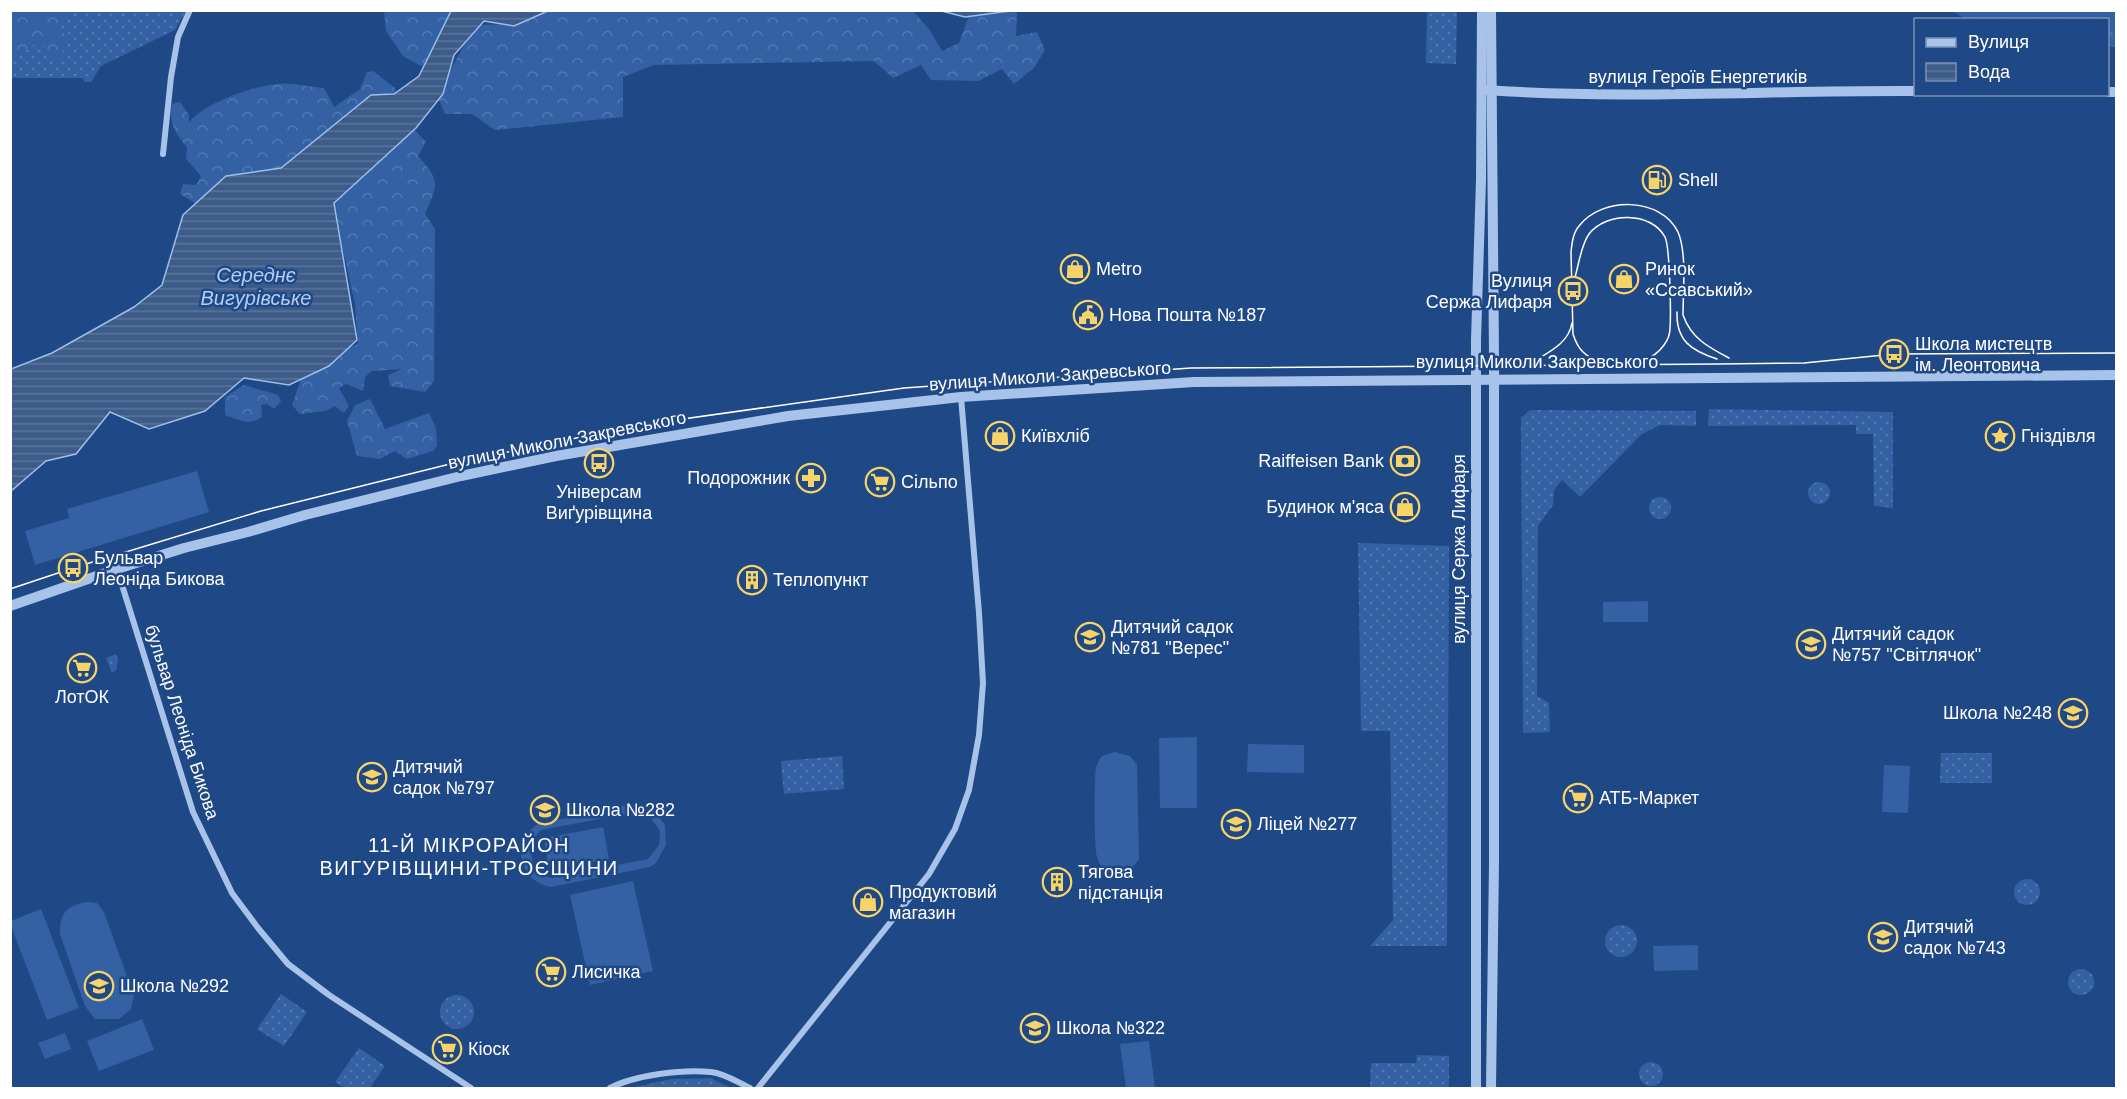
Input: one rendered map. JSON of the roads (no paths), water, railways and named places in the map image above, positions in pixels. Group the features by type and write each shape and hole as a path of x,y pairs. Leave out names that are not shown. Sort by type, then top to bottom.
{"street":[{"path":"163,154 177,37 190,10"},
{"name":"вулиця Сержа Лифаря","path":"1482,10 1494,379 1494,862 1491,1089"},
{"name":"вулиця Сержа Лифаря","path":"1476,1089 1476,379 1481,180 1491,10"},
{"name":"вулиця Героїв Енергетиків","path":"1486,90 1589,94 1724,95 1914,91"},
{"name":"вулиця Миколи Закревського","path":"10,606 184,548 452,478 555,456 788,416 961,397 1194,382 2116,375"},
{"path":"758,1089 929,874 955,829 969,790 979,735 983,683 980,613 961,397"},
{"name":"бульвар Леоніда Бикова","path":"117,569 193,812 232,893 288,964 328,995 471,1089"},
{"path":"610,1089 624,1081 667,1073 713,1072 750,1089"}],"water":[{"path":"941,10 1010,11 965,17"},
{"name":"Середнє Вигурівське","path":"451,11 548,11 514,26 484,21 454,55 443,94 416,128 334,203 357,340 329,366 289,385 244,378 205,411 149,429 110,412 76,454 46,461 11,491 11,369 52,353 134,307 162,285 183,215 226,176 281,168 371,95 394,94 419,76"}],"tram line":[{"path":"1600,362 1583,352 1573,334 1572,242 1577,229 1589,216 1616,205 1645,207 1659,212 1670,220 1678,232 1683,251 1683,315 1686,323 1707,346 1729,358"},
{"path":"1575,277 1586,238 1606,222 1617,218 1639,219 1650,222 1665,237 1670,281 1669,333 1659,351 1638,364"},
{"path":"1677,312 1679,330 1687,343 1700,352 1717,359"},
{"path":"1536,360 1563,341 1572,323"},
{"path":"10,589 261,511 454,463 640,425 904,388 1191,368 1804,363 1894,354 2116,353"}],"place":[{"name":"Shell","path":"1657,180"},
{"name":"Metro","path":"1075,269"},
{"name":"Ринок «Ссавський»","path":"1624,279"},
{"name":"Вулиця Сержа Лифаря","path":"1573,291"},
{"name":"Нова Пошта №187","path":"1088,315"},
{"name":"Школа мистецтв ім. Леонтовича","path":"1894,354"},
{"name":"Київхліб","path":"1000,436"},
{"name":"Гніздівля","path":"2000,436"},
{"name":"Raiffeisen Bank","path":"1405,461"},
{"name":"Універсам Виґурівщина","path":"599,463"},
{"name":"Подорожник","path":"811,478"},
{"name":"Сільпо","path":"880,482"},
{"name":"Будинок м'яса","path":"1405,507"},
{"name":"Бульвар Леоніда Бикова","path":"73,568"},
{"name":"Теплопункт","path":"752,580"},
{"name":"Дитячий садок №781 \"Верес\"","path":"1090,637"},
{"name":"Дитячий садок №757 \"Світлячок\"","path":"1811,644"},
{"name":"ЛотОК","path":"82,668"},
{"name":"Школа №248","path":"2073,713"},
{"name":"Дитячий садок №797","path":"372,777"},
{"name":"АТБ-Маркет","path":"1578,798"},
{"name":"Школа №282","path":"545,810"},
{"name":"Ліцей №277","path":"1236,824"},
{"name":"Тягова пiдстанцiя","path":"1057,882"},
{"name":"Продуктовий магазин","path":"868,902"},
{"name":"Дитячий садок №743","path":"1883,937"},
{"name":"Лисичка","path":"551,972"},
{"name":"Школа №292","path":"99,986"},
{"name":"Школа №322","path":"1035,1028"},
{"name":"Кіоск","path":"447,1049"}],"district":[{"name":"11-Й МІКРОРАЙОН ВИГУРІВЩИНИ-ТРОЄЩИНИ","path":"469,856"}]}
